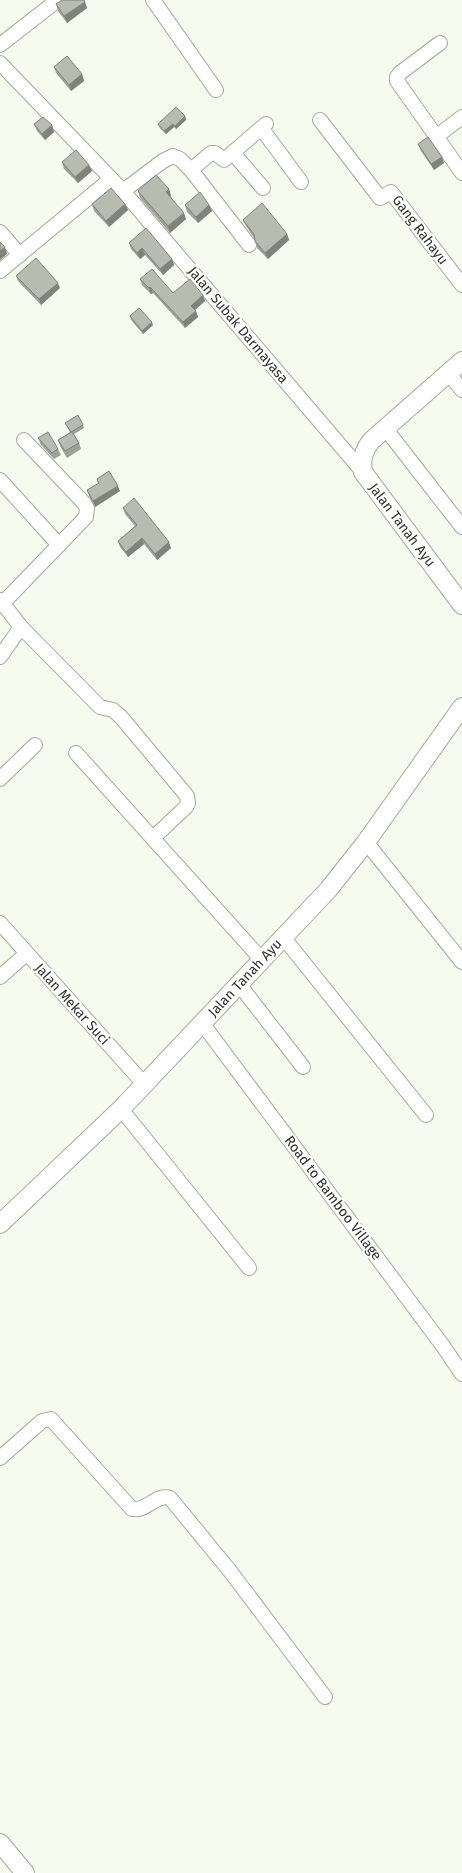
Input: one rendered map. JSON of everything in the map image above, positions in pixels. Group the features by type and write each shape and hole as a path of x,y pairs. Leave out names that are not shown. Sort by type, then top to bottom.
{"street":[{"path":"0,45 58,0"},
{"path":"153,0 216,90"},
{"path":"440,43 400,73 397,76 397,81 462,173"},
{"name":"Jalan Subak Darmayasa","path":"0,63 123,190 363,472"},
{"path":"437,136 462,117"},
{"name":"Gang Rahayu","path":"320,120 380,198 391,192 462,285"},
{"path":"191,170 211,153 215,153 224,160 264,127 301,182"},
{"path":"232,152 263,188"},
{"path":"123,190 162,161 173,156 180,159 191,170 249,246"},
{"path":"0,271 111,179"},
{"path":"0,232 20,255"},
{"name":"Jalan Tanah Ayu","path":"462,361 385,428 365,449 362,459 363,472 462,605"},
{"path":"449,374 462,390"},
{"path":"385,428 462,527"},
{"path":"24,440 87,508 86,517 1,602 21,626 100,706 112,710 121,717 187,796 188,803 186,807 152,838"},
{"path":"0,480 59,545"},
{"path":"0,657 21,626"},
{"name":"Jalan Tanah Ayu","path":"0,1224 120,1109 328,890 366,842 462,707"},
{"path":"0,779 35,745"},
{"path":"76,753 262,960"},
{"path":"366,842 462,962"},
{"name":"Jalan Mekar Suci","path":"0,924 144,1084"},
{"path":"283,937 426,1115"},
{"path":"0,977 26,954"},
{"path":"238,983 303,1067"},
{"name":"Road to Bamboo Village","path":"202,1023 462,1374"},
{"path":"120,1109 248,1268"},
{"path":"0,1458 42,1421 51,1419 132,1509 140,1510 163,1497 170,1498 230,1571 325,1697"},
{"path":"0,1843 25,1873"}],"building":[{"path":"62,0 84,0 85,2 64,16 56,4"},
{"path":"67,56 82,74 69,85 54,67"},
{"path":"176,107 185,116 175,126 173,124 164,131 158,124"},
{"path":"43,117 52,125 42,134 34,124"},
{"path":"428,137 442,157 431,164 418,144"},
{"path":"76,150 89,165 75,177 62,162"},
{"path":"156,175 169,189 166,192 184,213 168,226 138,191"},
{"path":"111,188 125,204 106,221 92,204"},
{"path":"200,192 209,205 196,217 185,205"},
{"path":"262,203 287,234 265,253 255,241 254,234 243,220"},
{"path":"146,228 172,259 160,269 142,248 137,253 129,243"},
{"path":"0,242 5,247 0,251"},
{"path":"36,258 58,283 39,299 16,276"},
{"path":"152,269 173,293 190,279 203,295 191,306 196,311 183,322 140,279"},
{"path":"139,308 152,322 142,331 130,316"},
{"path":"78,415 83,425 71,432 65,423"},
{"path":"48,432 58,449 52,453 38,438"},
{"path":"72,432 79,443 65,451 58,440"},
{"path":"109,471 118,486 93,501 87,490 99,483 97,479"},
{"path":"134,498 169,542 155,554 142,538 126,552 118,541 137,525 123,508"}]}
